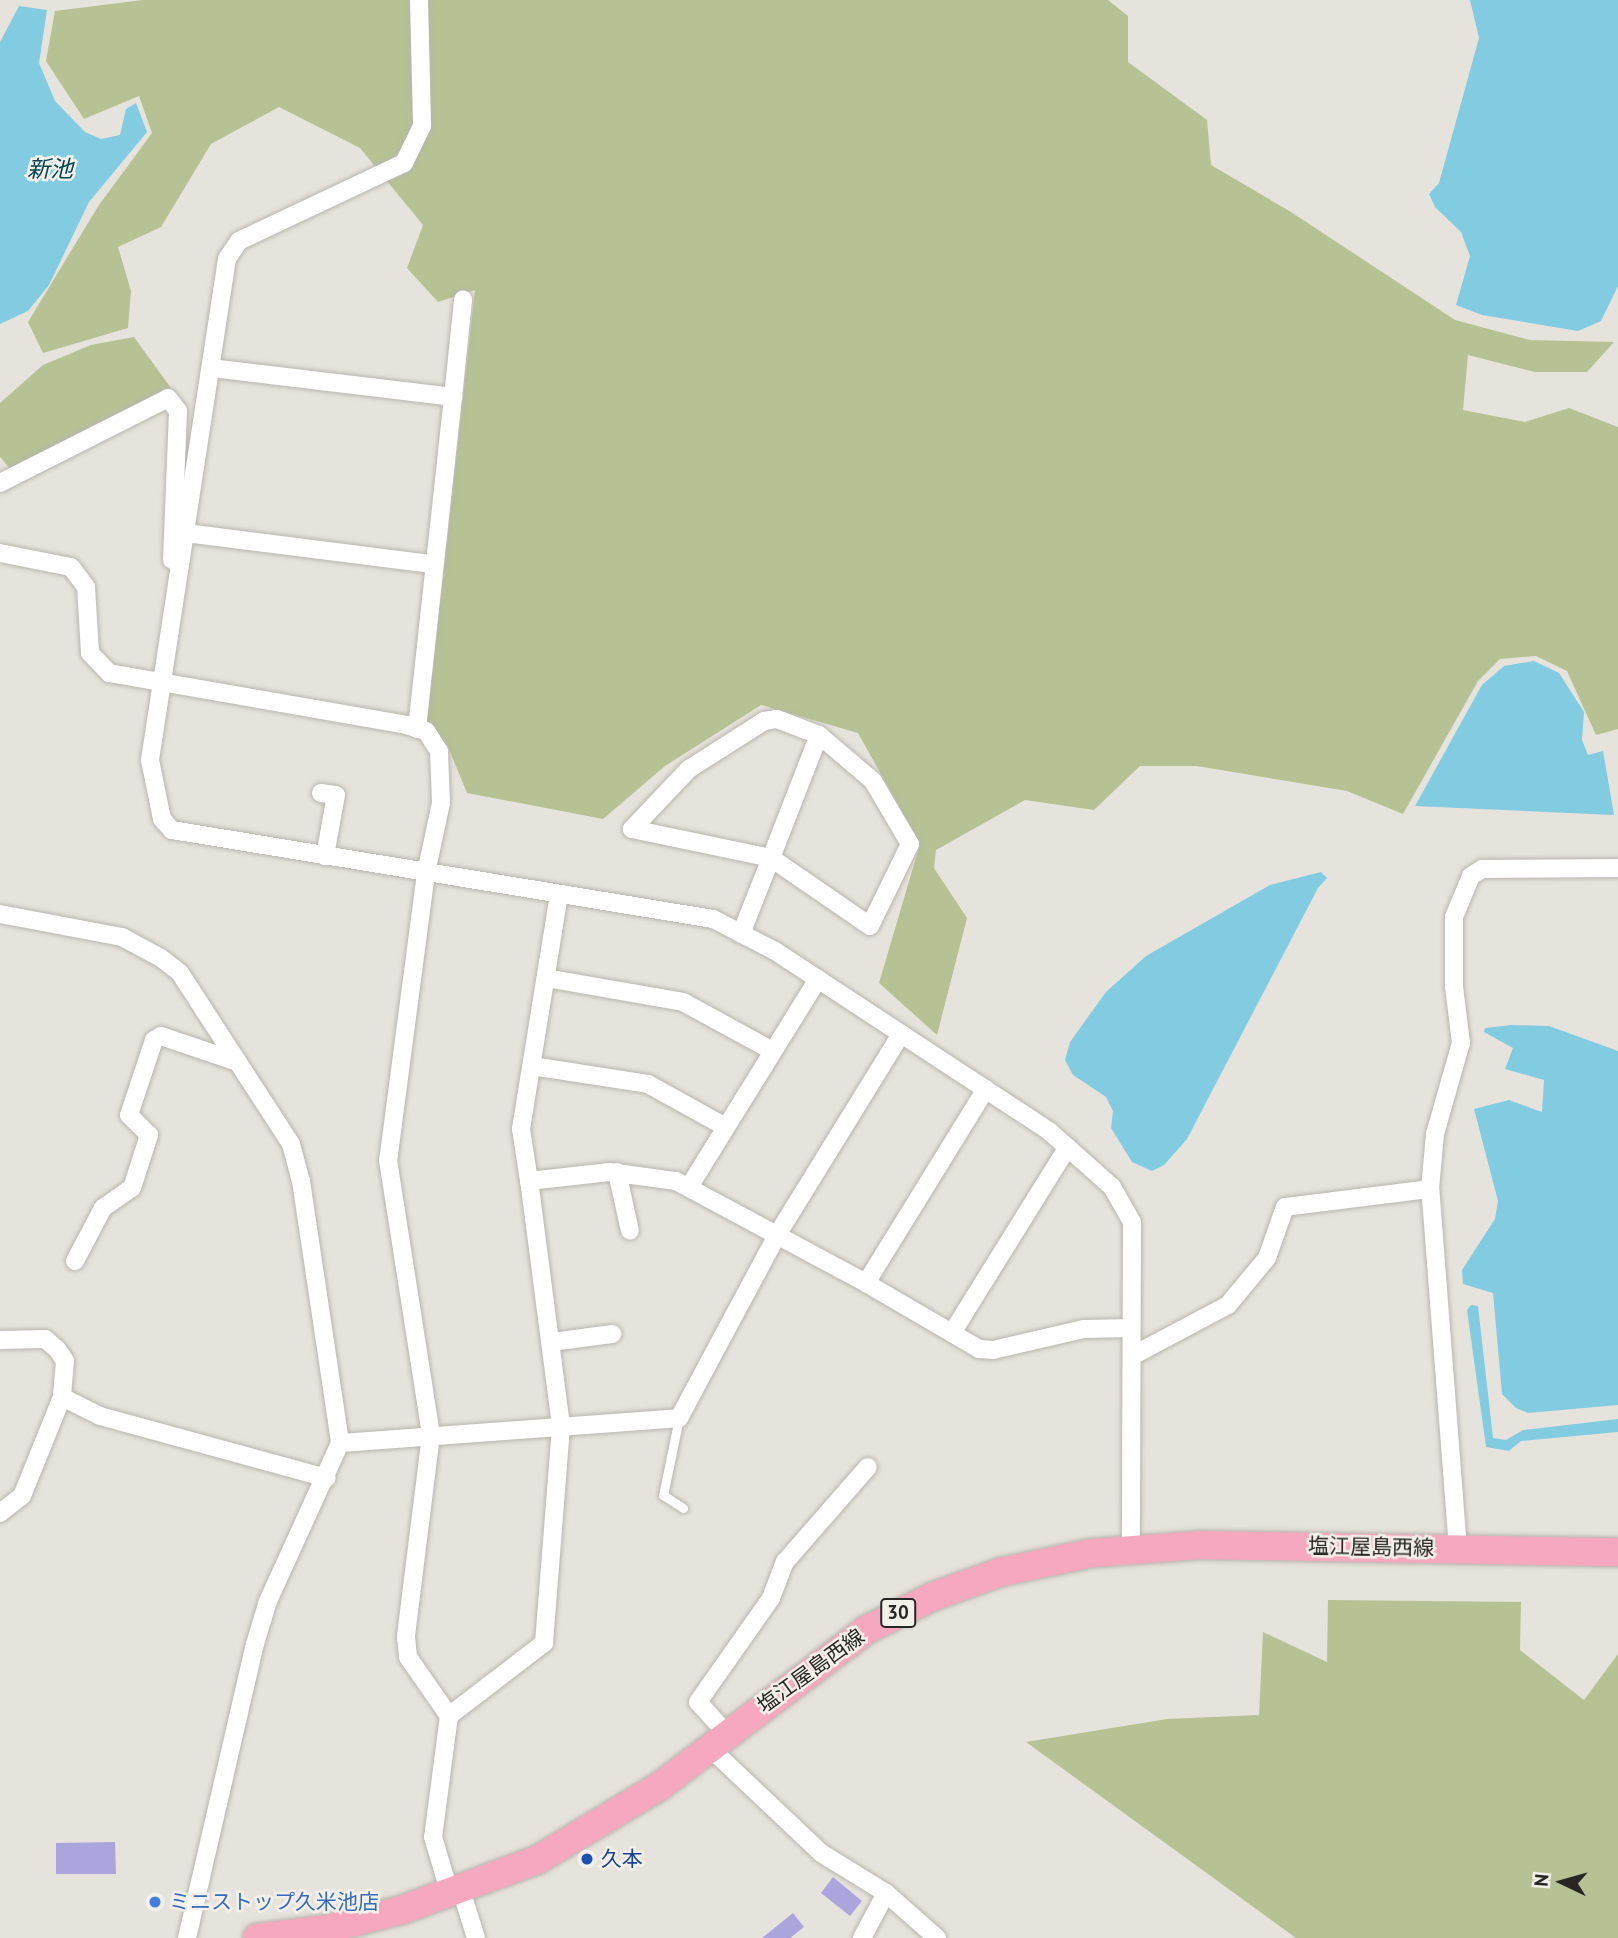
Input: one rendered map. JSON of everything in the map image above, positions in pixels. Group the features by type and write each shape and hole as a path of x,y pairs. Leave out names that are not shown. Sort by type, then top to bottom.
{"main road":[{"name":"塩江屋島西線","path":"257,1938 328,1929 456,1892 573,1842 718,1740 846,1644 934,1596 1001,1572 1131,1549 1200,1545 1618,1552"}],"street":[{"path":"419,0 422,126 404,163 239,241 227,259 150,760 162,819 172,830 713,919 817,979 986,1089 1068,1147 1112,1187 1132,1222 1131,1549"},
{"path":"417,729 432,564 463,300"},
{"path":"211,368 453,397"},
{"path":"0,483 168,398 177,411 169,642"},
{"path":"186,533 432,564"},
{"path":"0,553 71,567 86,587 90,653 108,673 162,686 426,731 439,751 440,803 426,873 388,1160 431,1434 406,1637 408,1657 449,1716 433,1837 476,1938"},
{"path":"777,719 818,735 873,782 911,844 870,926 771,858 632,829 689,769 764,721 777,719"},
{"path":"741,934 818,735"},
{"path":"321,793 336,796 326,856"},
{"path":"1458,1549 1430,1189 1435,1134 1459,1063 1454,917 1471,876 1502,866 1618,868"},
{"path":"449,1716 544,1643 561,1426 552,1342 521,1129 559,894"},
{"path":"0,914 122,937 142,946 180,973 291,1144 301,1181 340,1443 327,1478 268,1601 255,1644 187,1938"},
{"path":"546,978 683,1002 773,1051"},
{"path":"690,1187 817,979"},
{"path":"340,1443 431,1434 679,1418 777,1235 901,1034"},
{"path":"75,1261 103,1208 132,1188 149,1135 128,1115 154,1040 162,1036 238,1062"},
{"path":"532,1066 648,1084 726,1127"},
{"path":"866,1283 986,1089"},
{"path":"952,1333 1068,1147"},
{"path":"617,1172 629,1231"},
{"path":"529,1181 640,1172 690,1187 866,1283 979,1349 993,1350 1084,1329 1131,1328"},
{"path":"1132,1356 1228,1305 1267,1258 1284,1207 1430,1189"},
{"path":"552,1342 612,1334"},
{"path":"0,1340 45,1339 58,1349 65,1361 62,1397 22,1496 0,1513"},
{"path":"62,1397 100,1416 327,1478"},
{"path":"868,1467 785,1562 771,1598 698,1702 718,1740 821,1853 886,1893 937,1938"},
{"path":"862,1938 886,1893"}],"lane":[{"path":"679,1418 663,1495 683,1508"}],"green space":[{"path":"143,0 1108,0 1128,16 1128,62 1207,120 1211,165 1291,212 1455,320 1530,340 1614,342 1587,372 1535,372 1468,355 1463,410 1525,422 1569,408 1618,427 1618,729 1596,735 1567,671 1536,656 1500,659 1478,681 1403,814 1347,791 1197,766 1140,766 1094,810 1025,800 936,850 934,868 967,918 937,1035 879,983 920,844 858,733 761,705 665,766 603,819 467,793 448,747 427,722 475,290 438,302 407,268 423,225 360,148 279,107 211,144 161,227 118,247 131,291 128,328 43,353 28,322 99,205 152,133 139,96 84,119 46,61 55,11"},
{"path":"134,337 171,388 13,472 0,457 0,403 43,365 91,345"},
{"path":"1328,1600 1521,1602 1520,1650 1584,1700 1618,1654 1618,1938 1296,1938 1026,1742 1167,1719 1259,1715 1263,1632 1327,1662"}],"water":[{"path":"1470,0 1618,0 1618,286 1601,321 1578,331 1482,315 1456,305 1470,256 1461,232 1435,207 1429,194 1439,183 1479,38"},
{"name":"新池","path":"19,6 47,10 39,63 55,101 85,132 101,139 120,135 126,109 136,103 147,132 89,202 49,285 28,311 0,324 0,42"},
{"path":"1534,661 1559,673 1584,712 1582,740 1588,755 1603,751 1614,815 1415,806 1482,685 1504,666"},
{"path":"1321,872 1327,878 1318,888 1187,1139 1164,1165 1152,1171 1132,1162 1111,1128 1113,1111 1106,1097 1073,1075 1065,1060 1070,1042 1106,992 1146,956 1270,885"},
{"path":"1512,1025 1549,1026 1618,1051 1618,1405 1528,1413 1516,1408 1502,1394 1493,1293 1463,1284 1462,1270 1495,1219 1498,1201 1474,1109 1509,1100 1542,1112 1544,1080 1505,1069 1513,1048 1484,1032 1485,1028"},
{"path":"1471,1305 1478,1306 1493,1438 1506,1440 1523,1430 1618,1419 1618,1432 1521,1441 1509,1451 1486,1447 1467,1310"}],"building":[{"path":"115,1842 116,1874 56,1874 56,1843"},
{"path":"833,1877 862,1901 850,1916 821,1893"},
{"path":"793,1913 804,1927 790,1938 762,1938"}],"place":[{"name":"久本","path":"587,1859"},
{"name":"ミニストップ久米池店","path":"155,1902"}]}
